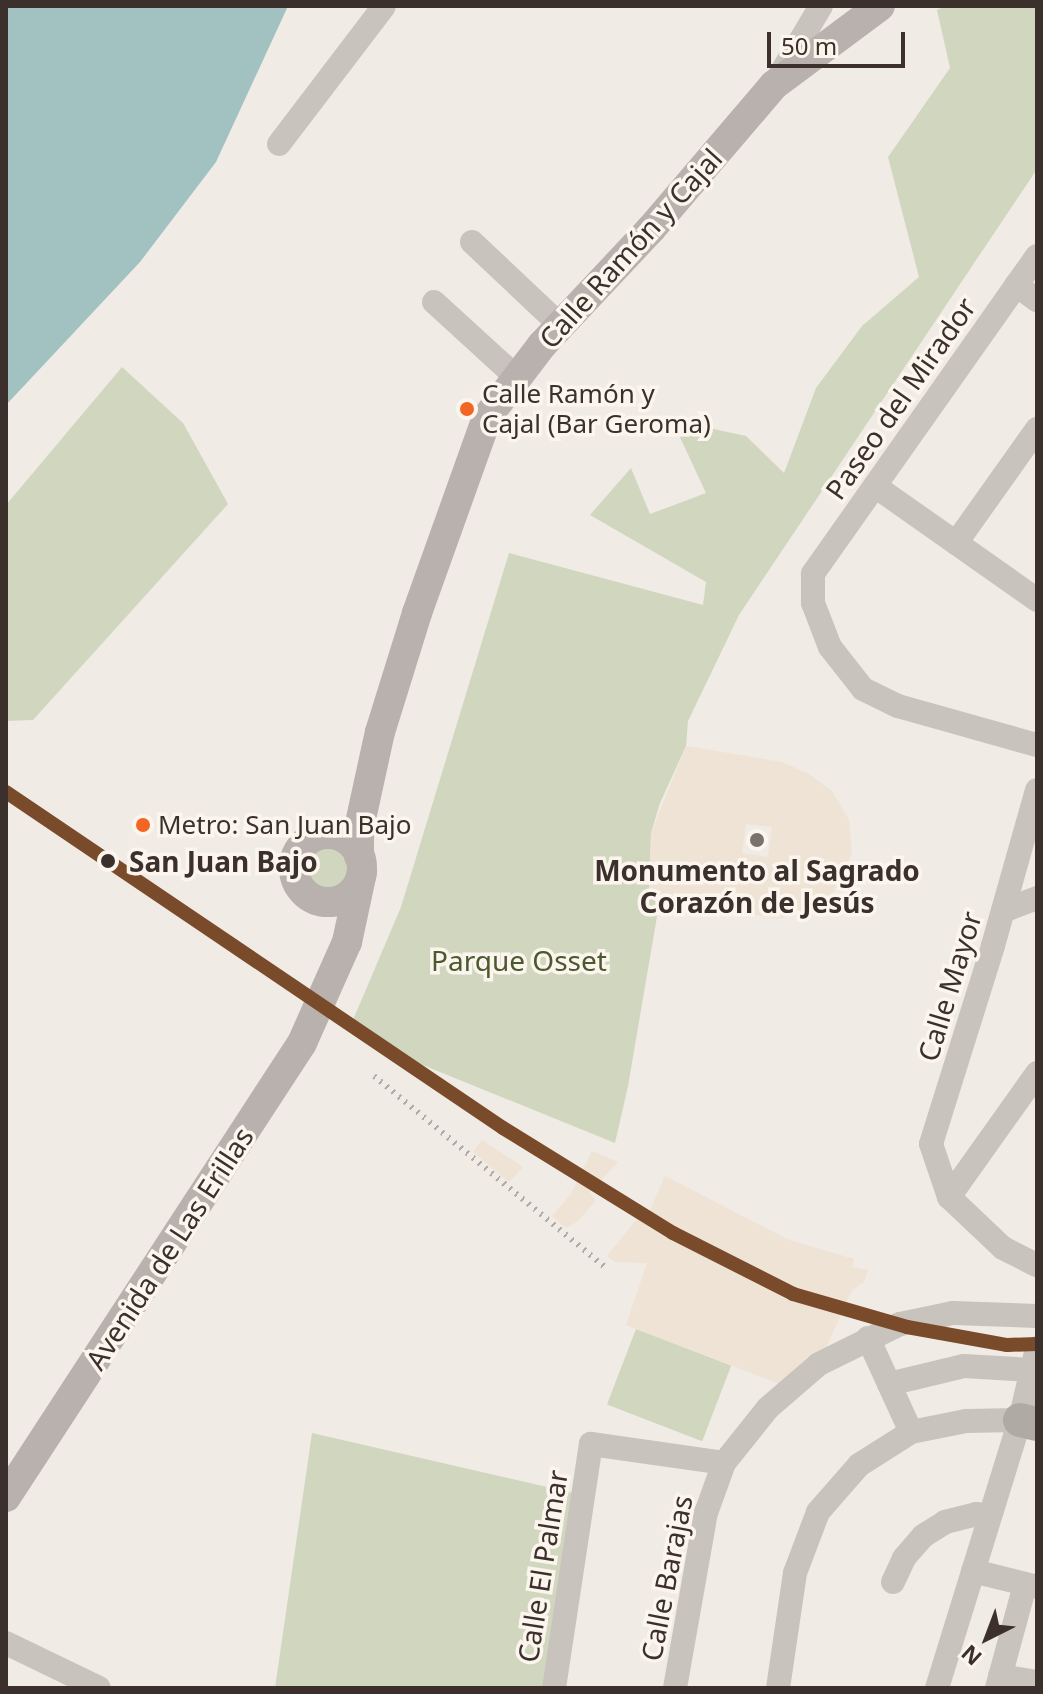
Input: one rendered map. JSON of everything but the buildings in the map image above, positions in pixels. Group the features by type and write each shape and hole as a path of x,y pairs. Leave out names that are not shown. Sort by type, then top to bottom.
{"main road":[{"name":"Calle Ramón y Cajal","path":"314,837 335,825 350,806 380,732 487,417 515,376 651,229 774,85 856,27 880,6"},
{"name":"Calle Ramón y Cajal","path":"361,864 359,828 380,732"},
{"path":"324,834 345,839 361,864 354,890 336,901 316,900 299,885 294,870 297,853 314,837 324,834"},
{"name":"Avenida de Las Erillas","path":"6,1497 302,1043 347,942 361,864"},
{"name":"Avenida de Las Erillas","path":"316,900 327,924 331,947 326,995"}],"street":[{"path":"279,144 384,6"},
{"path":"774,85 821,6"},
{"path":"834,6 856,27"},
{"path":"472,242 561,326"},
{"name":"Paseo del Mirador","path":"1037,256 813,574 813,603 830,647 863,689 898,706 1037,745"},
{"path":"1016,285 1037,300"},
{"path":"434,302 515,376"},
{"path":"956,543 1037,429"},
{"path":"875,486 1036,597"},
{"name":"Calle Mayor","path":"949,1197 931,1144 1037,790"},
{"path":"1003,911 1037,898"},
{"path":"1037,1073 949,1197 1003,1248 1037,1265"},
{"name":"Calle Barajas","path":"675,1688 706,1513 724,1463 768,1408 819,1364 900,1324 953,1313 1037,1316"},
{"path":"868,1338 911,1432"},
{"path":"889,1384 964,1366 1035,1359 1033,1423 1004,1471 937,1688"},
{"path":"778,1688 795,1573 818,1512 859,1465 911,1432 966,1421 1033,1423"},
{"name":"Calle El Palmar","path":"554,1688 591,1444 724,1463"},
{"path":"893,1582 904,1558 923,1536 945,1522 976,1514 990,1516"},
{"path":"973,1571 1031,1586 998,1682 1037,1682"},
{"path":"6,1643 99,1688"}],"green space":[{"name":"Parque Osset","path":"945,6 1037,6 1037,169 739,615 688,721 686,746 660,803 651,833 649,895 660,899 628,1086 615,1143 413,1061 353,1020 401,907 509,553 703,605 706,582 590,515 631,468 650,514 706,493 672,420 746,436 784,473 816,388 862,326 919,277 888,157 950,68 937,10"},
{"path":"122,367 183,423 228,504 33,720 6,721 6,505"},
{"path":"327,841 345,849 353,867 345,885 327,893 309,885 301,867 309,849"},
{"path":"636,1329 731,1366 702,1441 607,1405"},
{"path":"312,1433 573,1493 542,1688 275,1688"}],"shaded area":[{"path":"686,746 782,762 809,774 832,791 849,820 852,853 834,891 810,907 780,919 649,895 651,833","holes":["746,824 772,827 768,857 742,853"]},
{"path":"482,1140 523,1167 509,1182 473,1152"},
{"path":"592,1151 618,1162 589,1193 596,1200 578,1221 566,1228 552,1216 571,1194"},
{"path":"665,1176 789,1240 854,1259 852,1267 868,1270 864,1282 852,1290 819,1364 790,1388 626,1325 647,1263 615,1262 607,1256 645,1209 650,1210"}],"water":[{"path":"6,6 288,6 216,162 140,262 6,405"}],"railway":[{"path":"374,1076 606,1268"}],"transit line":[{"path":"6,792 503,1128 673,1233 793,1294 907,1327 1007,1345 1037,1344"}],"place":[{"name":"Calle Ramón y Cajal (Bar Geroma)","path":"467,409"},
{"name":"Metro: San Juan Bajo","path":"143,825"},
{"name":"Monumento al Sagrado Corazón de Jesús","path":"757,840"},
{"name":"San Juan Bajo","path":"108,861"}]}
